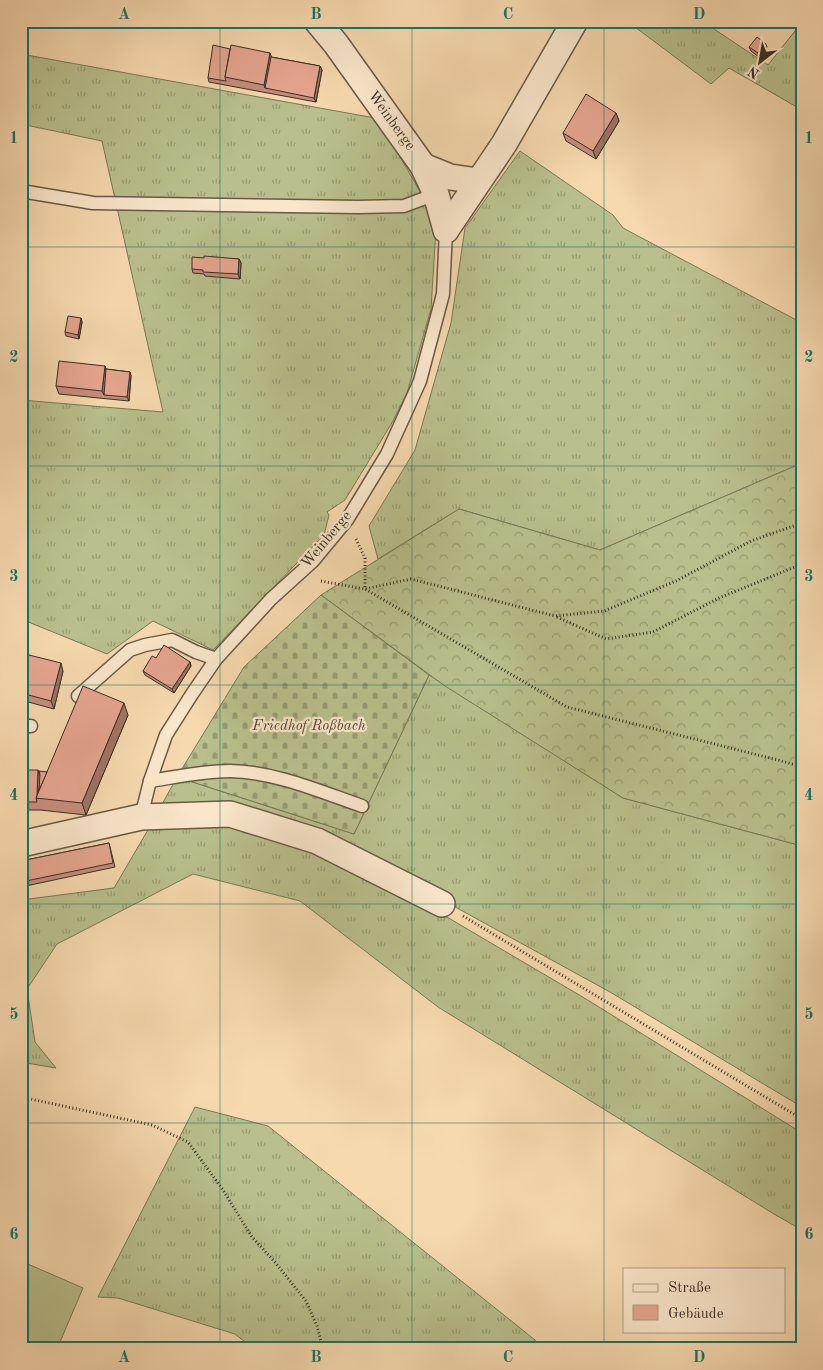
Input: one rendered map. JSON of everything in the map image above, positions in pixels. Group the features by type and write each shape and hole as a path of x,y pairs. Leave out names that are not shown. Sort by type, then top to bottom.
{"street":[{"name":"Weinberge","path":"317,21 336,44 423,166 436,194 446,230"},
{"path":"446,230 504,144 575,21"},
{"path":"423,166 450,177 478,181"},
{"path":"21,844 141,817 230,814 317,842 442,904"}],"lane":[{"path":"21,192 94,203 358,207 404,206 436,194"},
{"name":"Weinberge","path":"141,817 150,781 166,735 216,659 271,599 313,561 347,520 387,454 420,381 443,294 446,230"},
{"path":"78,696 130,650 145,645 172,640 196,652 216,659"},
{"path":"150,781 230,771 258,774 292,782 362,806"}],"path":[{"path":"347,520 365,558 365,589"},
{"path":"555,616 604,612 676,581 751,540 802,522"},
{"path":"365,589 411,579 555,616 606,639 653,632 719,598 802,564"},
{"path":"315,583 324,580 365,589 567,707 802,767"},
{"path":"442,904 802,1119"},
{"path":"21,1097 152,1125 188,1142 223,1190 252,1237 306,1301 317,1326 323,1349"}],"green space":[{"path":"627,21 702,21 768,65 802,22 802,110 729,68 711,84"},
{"path":"21,54 375,118 392,143 429,207 436,229 431,309 407,393 393,421 345,500 327,512 329,515 324,535 213,650 153,621 107,654 21,619 21,400 163,412 102,141 21,124"},
{"path":"520,151 613,215 623,228 802,323 802,463 600,550 459,509 378,559 369,526 415,450 451,323 465,228"},
{"path":"802,463 802,846 623,798 445,686 321,595 459,509 600,550"},
{"name":"Friedhof Roßbach","path":"321,595 429,675 354,834 177,777 244,667"},
{"path":"429,675 623,798 802,846 802,1107 610,992 346,847 160,808 177,777 354,834"},
{"path":"152,823 227,823 310,848 435,910 586,999 802,1133 802,1230 438,1007 300,901 193,874 57,944 27,989 35,1042 56,1068 21,1062 21,900 114,888"},
{"path":"195,1107 268,1126 535,1340 540,1349 254,1349 235,1334 118,1298 98,1297"},
{"path":"21,1261 83,1288 57,1349 37,1349 21,1342"}],"building":[{"path":"757,37 765,43 758,53 749,47"},
{"path":"213,45 230,49 226,81 208,78"},
{"path":"231,45 270,53 264,85 225,77"},
{"path":"271,57 320,66 314,98 265,88"},
{"path":"586,94 616,113 593,151 563,133"},
{"path":"204,256 239,259 238,274 203,272 203,270 192,269 192,257 204,258"},
{"path":"68,316 81,318 78,335 65,332"},
{"path":"59,361 105,366 102,391 56,386"},
{"path":"106,369 130,372 127,397 104,395"},
{"path":"164,645 190,662 172,689 143,671 152,656 156,658"},
{"path":"21,653 61,663 51,701 21,693"},
{"path":"83,686 124,703 82,803 36,798"},
{"path":"21,770 38,770 37,802 21,802"},
{"path":"39,771 47,772 39,790 40,774"},
{"path":"109,843 113,863 21,882 21,861"}]}
